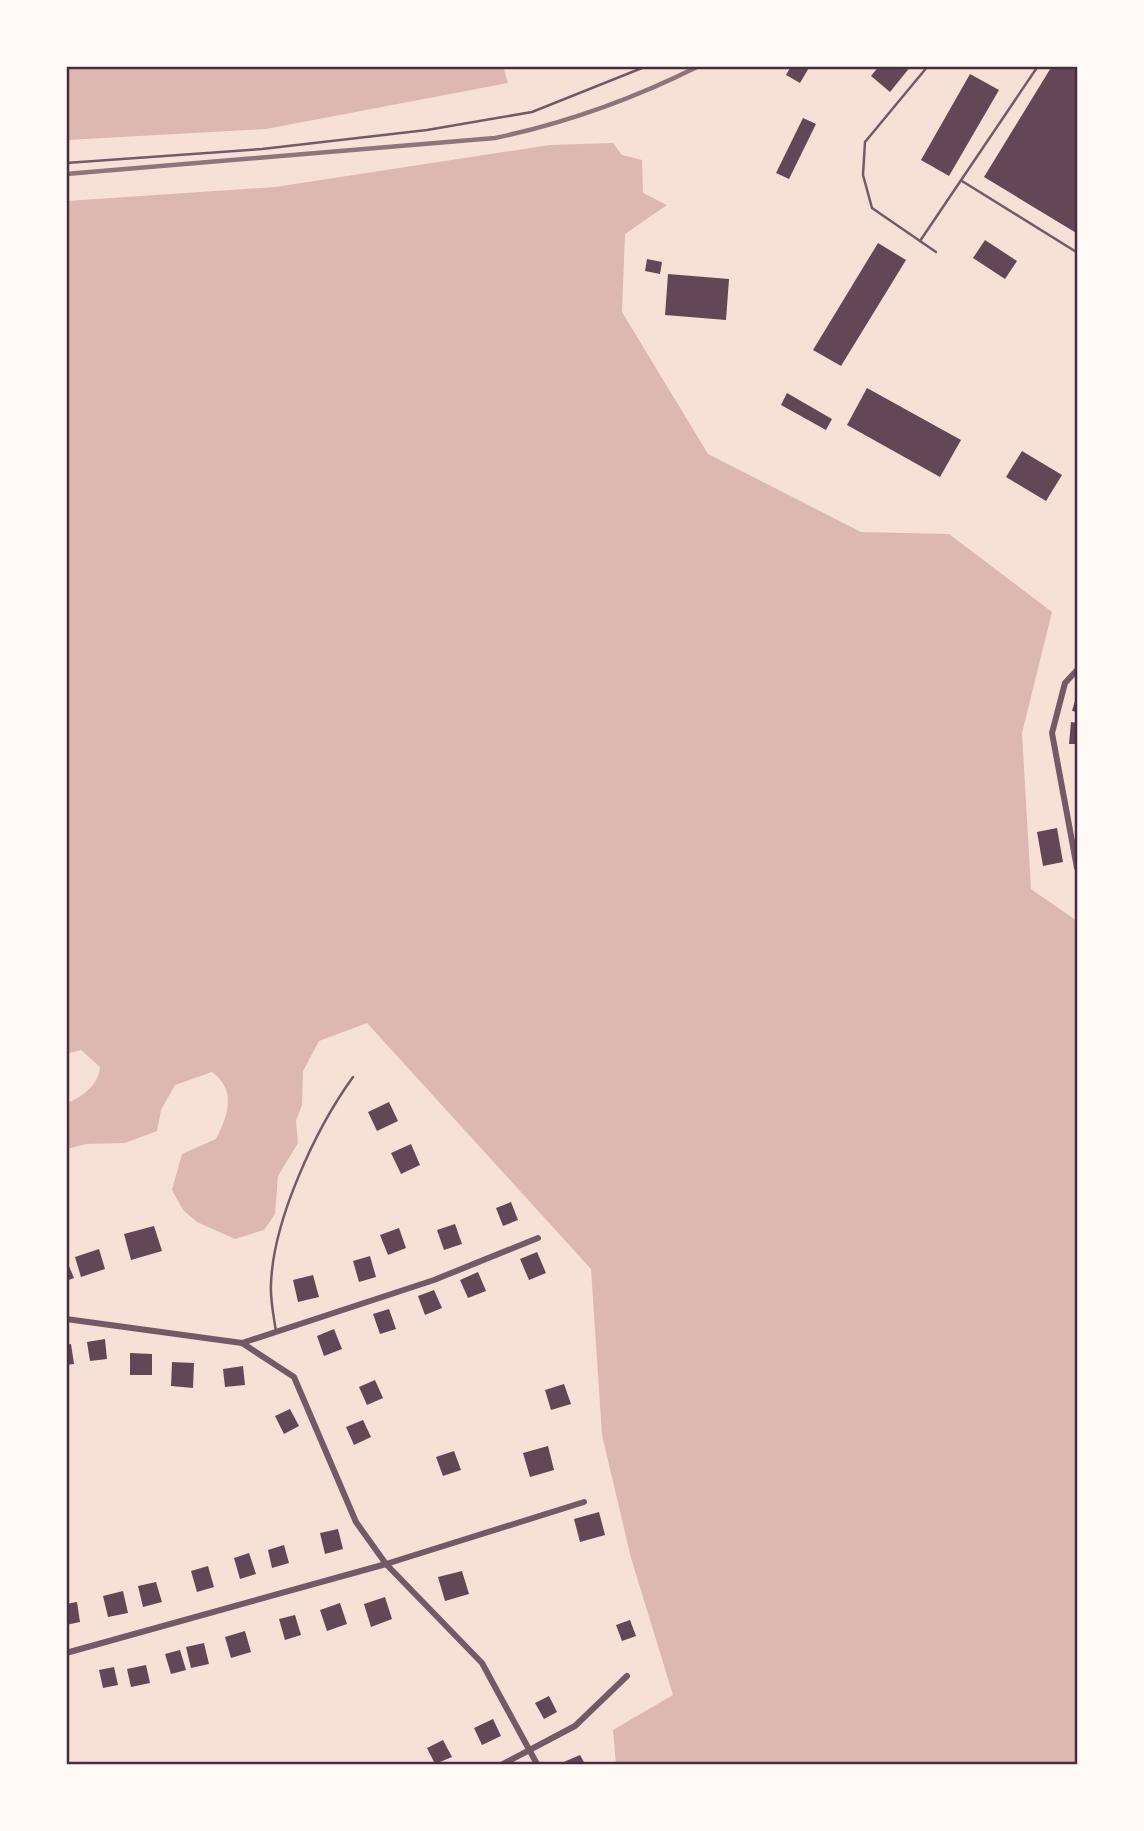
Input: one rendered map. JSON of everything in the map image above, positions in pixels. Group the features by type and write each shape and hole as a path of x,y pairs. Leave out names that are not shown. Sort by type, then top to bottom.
{"street":[{"path":"1077,669 1065,683 1052,733 1077,868"},
{"path":"242,1343 434,1280 538,1238"},
{"path":"66,1319 242,1343 294,1377 356,1522 386,1564 482,1662 537,1765"},
{"path":"66,1653 386,1564 584,1502"},
{"path":"503,1765 575,1726 627,1676"}],"lane":[{"path":"66,163 262,149 427,130 532,112 647,66"},
{"path":"928,66 864,142 863,164 872,208 936,252"},
{"path":"920,241 1038,66"},
{"path":"961,180 1077,253"},
{"path":"276,1332 271,1284 291,1198 331,1107 353,1077"}],"shaded area":[{"path":"503,66 508,83 266,129 67,140 67,67"},
{"path":"613,143 622,155 642,160 643,193 667,205 625,234 622,312 708,454 861,532 949,534 1052,612 1022,733 1031,889 1077,921 1077,1764 616,1764 613,1730 673,1695 631,1558 602,1435 591,1269 367,1023 319,1041 303,1071 302,1105 296,1121 298,1143 278,1176 275,1214 264,1230 235,1239 197,1222 183,1210 172,1190 182,1154 216,1139 224,1121 227,1095 220,1079 212,1072 175,1085 161,1110 157,1131 125,1143 86,1144 67,1149 67,1103 89,1090 97,1079 100,1067 81,1050 66,1054 67,201 275,187 550,145"}],"building":[{"path":"791,66 810,66 800,83 786,75"},
{"path":"879,66 911,66 890,92 871,76"},
{"path":"1052,66 1078,66 1078,234 984,177"},
{"path":"970,74 999,90 949,176 921,160"},
{"path":"803,118 816,124 789,179 776,173"},
{"path":"985,240 1017,261 1005,279 973,258"},
{"path":"878,243 906,260 841,366 813,350"},
{"path":"647,259 662,262 660,274 645,271"},
{"path":"668,274 729,279 726,320 665,315"},
{"path":"867,388 961,440 940,477 847,425"},
{"path":"787,393 832,419 826,430 781,405"},
{"path":"1022,451 1062,475 1046,501 1006,477"},
{"path":"1078,695 1078,712 1072,711"},
{"path":"1071,722 1078,723 1078,744 1069,744"},
{"path":"1057,828 1063,862 1043,866 1037,832"},
{"path":"389,1102 398,1121 377,1131 368,1112"},
{"path":"411,1144 420,1165 401,1174 391,1153"},
{"path":"511,1202 518,1220 503,1226 496,1208"},
{"path":"455,1224 462,1244 444,1250 437,1230"},
{"path":"154,1226 162,1251 131,1260 124,1234"},
{"path":"399,1228 406,1248 388,1255 380,1235"},
{"path":"99,1249 105,1269 81,1277 75,1257"},
{"path":"537,1252 546,1273 529,1280 520,1259"},
{"path":"370,1256 376,1277 359,1282 353,1261"},
{"path":"66,1259 74,1278 66,1281"},
{"path":"478,1272 486,1291 468,1298 460,1280"},
{"path":"313,1275 319,1297 298,1302 293,1280"},
{"path":"434,1290 442,1308 425,1315 418,1296"},
{"path":"389,1309 396,1329 380,1334 373,1314"},
{"path":"334,1329 342,1349 324,1356 317,1336"},
{"path":"105,1339 107,1359 90,1361 87,1342"},
{"path":"71,1344 74,1364 66,1365 66,1345"},
{"path":"130,1353 152,1354 152,1375 130,1375"},
{"path":"172,1362 194,1363 193,1388 171,1386"},
{"path":"243,1366 245,1385 225,1387 223,1369"},
{"path":"375,1380 383,1398 367,1405 359,1387"},
{"path":"564,1384 571,1404 551,1410 545,1390"},
{"path":"290,1409 299,1426 284,1434 275,1416"},
{"path":"363,1420 371,1437 354,1445 346,1427"},
{"path":"548,1446 554,1470 530,1477 523,1453"},
{"path":"454,1451 461,1470 443,1476 436,1457"},
{"path":"599,1512 605,1535 580,1542 574,1519"},
{"path":"338,1529 343,1549 325,1554 320,1533"},
{"path":"284,1545 289,1563 272,1568 268,1550"},
{"path":"249,1553 256,1574 240,1579 234,1558"},
{"path":"208,1566 214,1587 197,1592 191,1571"},
{"path":"462,1571 469,1594 445,1601 438,1577"},
{"path":"156,1582 162,1602 143,1607 138,1586"},
{"path":"123,1591 128,1613 108,1617 103,1596"},
{"path":"385,1597 392,1619 371,1627 364,1604"},
{"path":"77,1602 80,1622 66,1625 66,1604"},
{"path":"340,1603 347,1624 327,1631 320,1610"},
{"path":"295,1615 301,1635 285,1640 279,1619"},
{"path":"630,1620 636,1636 622,1641 616,1625"},
{"path":"245,1631 251,1652 231,1658 225,1637"},
{"path":"204,1643 209,1664 191,1668 186,1647"},
{"path":"180,1650 186,1670 171,1674 165,1654"},
{"path":"146,1665 150,1683 131,1687 127,1669"},
{"path":"114,1667 118,1685 103,1688 99,1670"},
{"path":"549,1696 557,1712 544,1719 535,1703"},
{"path":"493,1719 501,1736 482,1745 474,1728"},
{"path":"443,1740 452,1757 435,1764 427,1748"},
{"path":"580,1755 585,1764 559,1764"}],"railway":[{"path":"66,174 495,138 599,109 699,66"}]}
